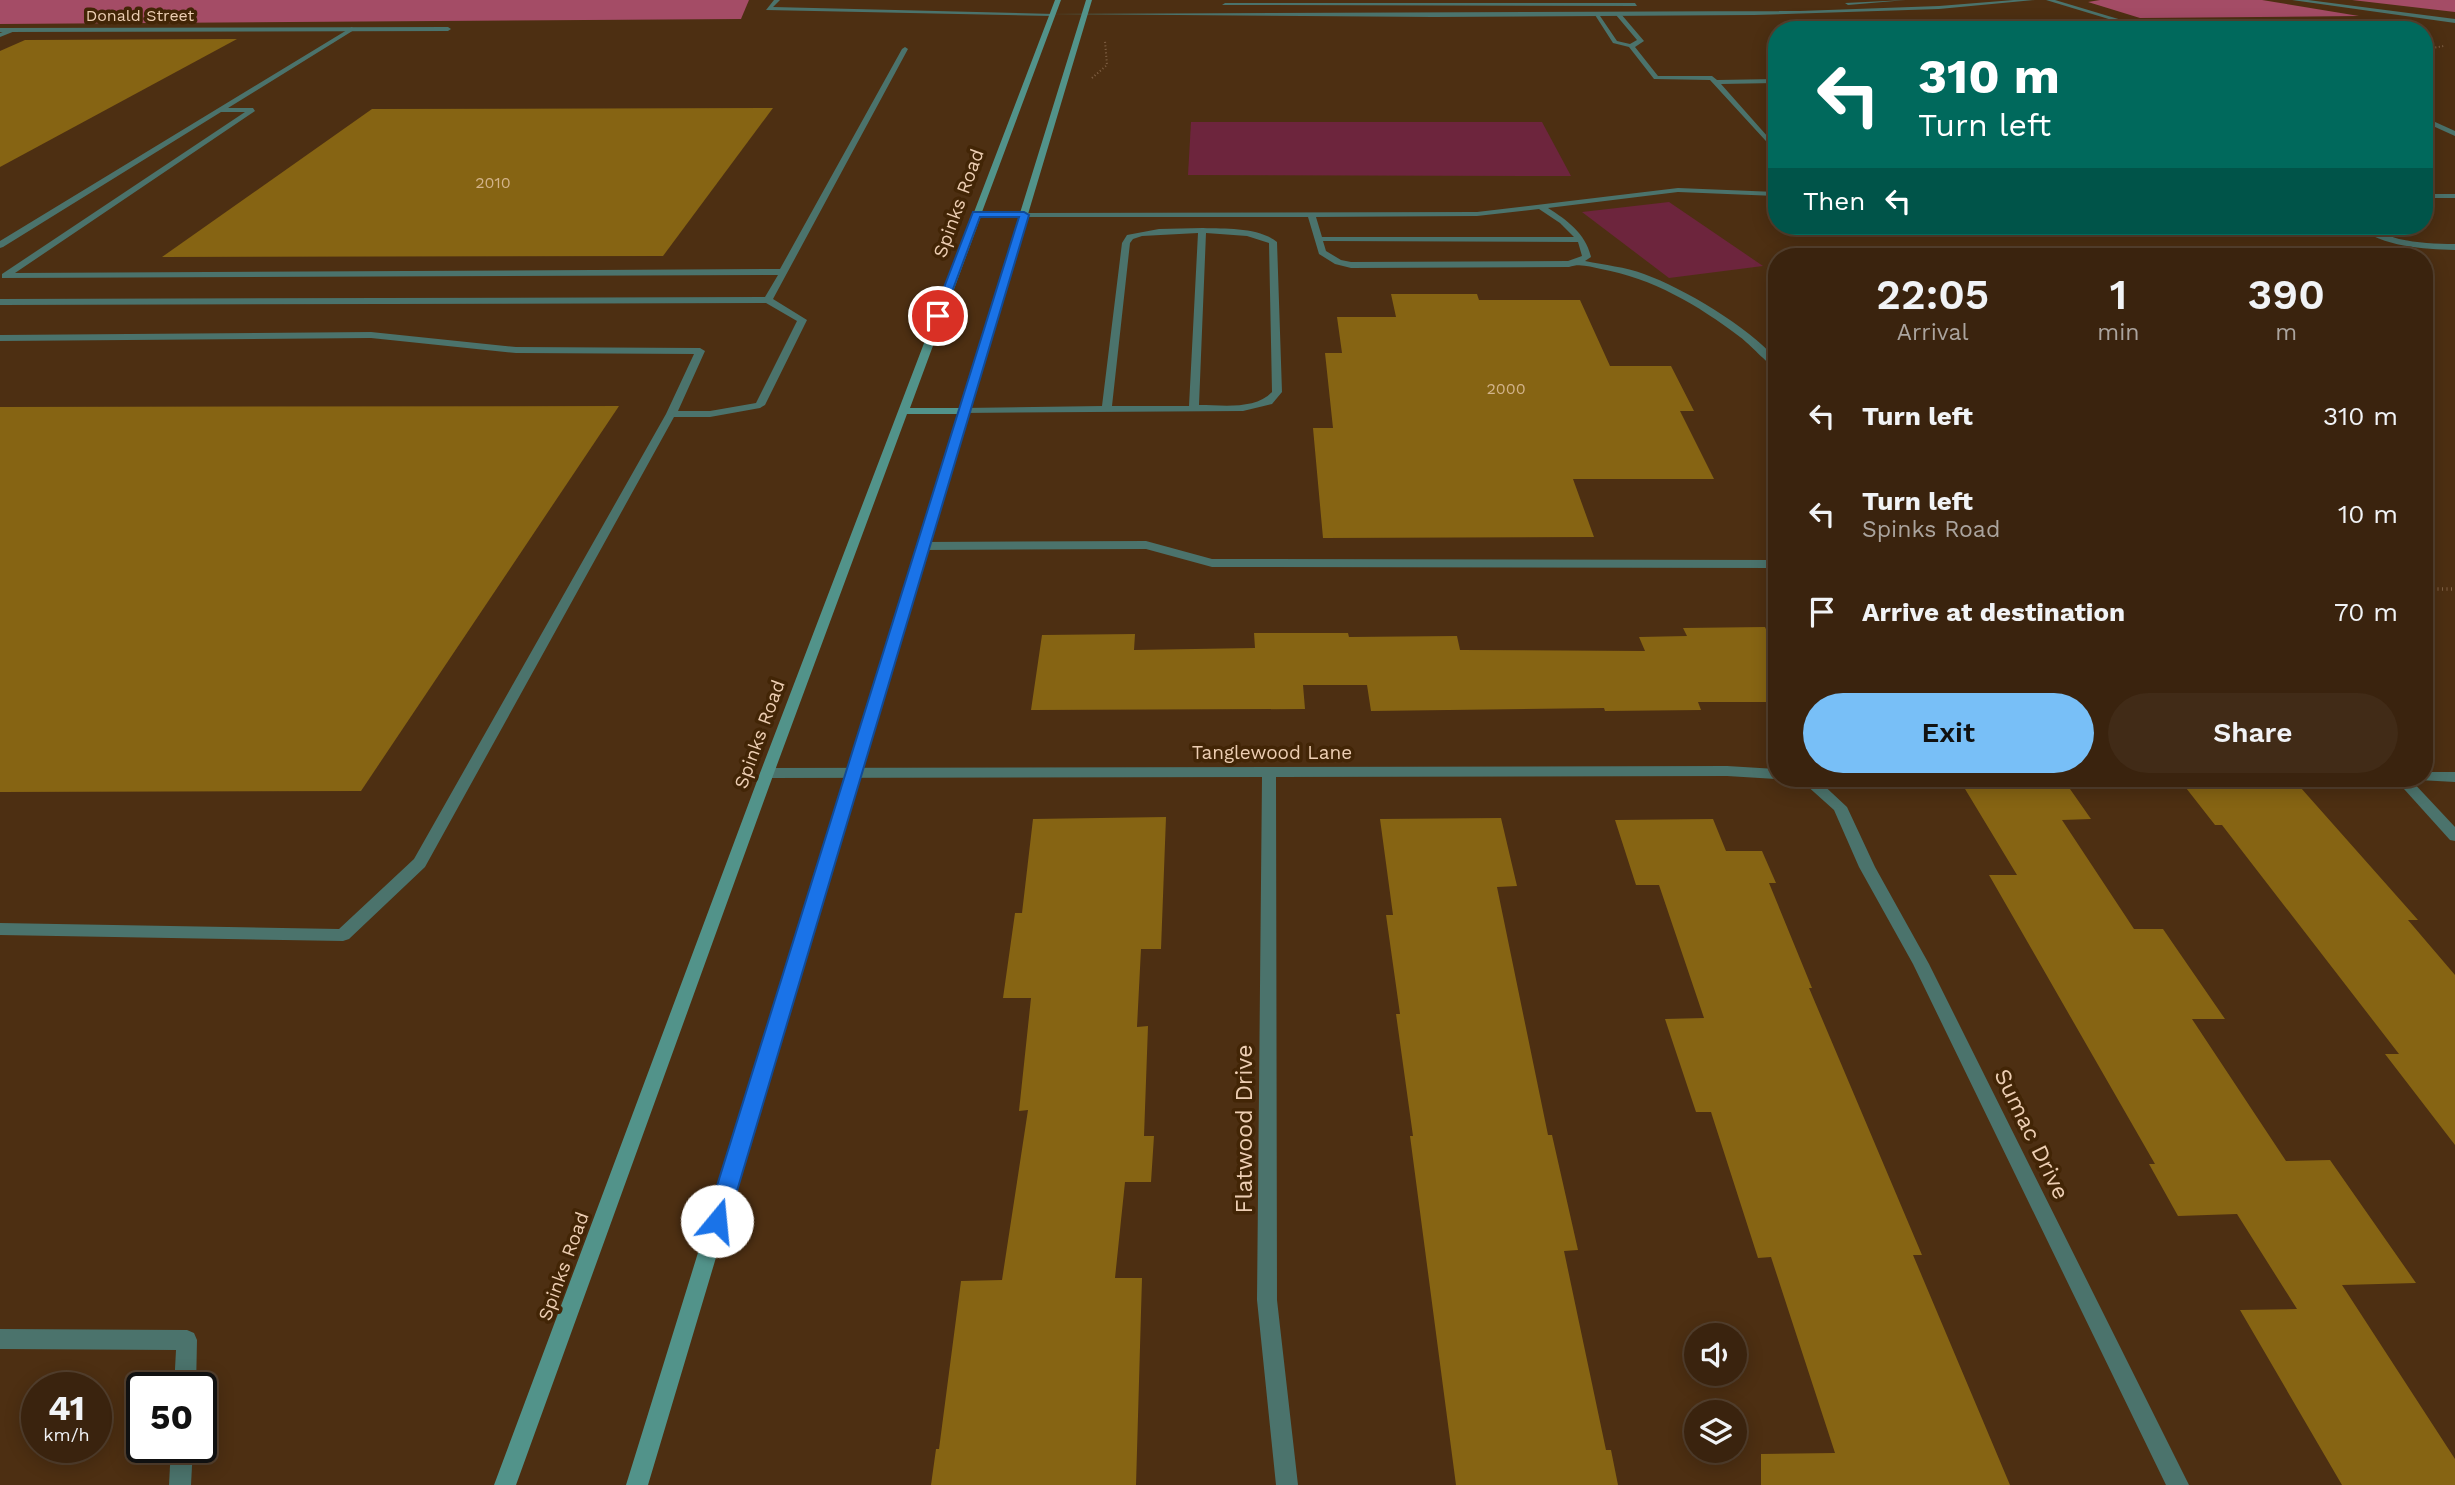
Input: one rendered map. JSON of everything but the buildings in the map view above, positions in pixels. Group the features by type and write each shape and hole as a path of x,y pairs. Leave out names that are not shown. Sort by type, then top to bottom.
{"main road":[{"name":"Spinks Road","path":"505,1485 767,773 1057,3"},
{"path":"637,1485 1088,3"},
{"path":"976,214 1024,215"},
{"path":"902,411 964,411"}],"street":[{"path":"777,0 768,9 957,11 1057,3 1066,5"},
{"path":"1842,3 1903,0"},
{"path":"957,11 974,15 1619,15 1880,12 2032,0"},
{"path":"2049,0 2121,21"},
{"path":"2295,0 2455,21"},
{"path":"957,11 963,5"},
{"path":"1077,5 1101,5"},
{"path":"1211,5 1648,5"},
{"path":"1588,5 1598,15 1615,42 1631,46 1656,78 1712,78 1768,141"},
{"path":"1609,5 1641,41 1631,46"},
{"path":"0,245 352,29"},
{"name":"Donald Street","path":"0,30 448,29"},
{"path":"0,35 13,30"},
{"path":"768,300 905,49"},
{"path":"1716,82 1768,81"},
{"path":"221,110 253,110 5,276 784,272"},
{"path":"2433,123 2455,134"},
{"path":"1024,215 1477,214 1678,190 1768,194"},
{"path":"2433,196 2455,196"},
{"path":"1541,207 1562,219 1587,249 1587,257 1579,262"},
{"path":"1311,215 1322,252 1338,262 1351,265 1579,262 1645,277 1664,285 1757,343 1768,356"},
{"path":"1194,408 1202,232"},
{"path":"964,411 1194,408 1258,405 1268,402 1277,391 1273,242 1262,234 1249,232 1139,234 1130,237 1126,243 1107,409"},
{"path":"2381,235 2417,245 2455,247"},
{"path":"1319,239 1580,240"},
{"path":"0,302 768,300 802,320 760,404 710,414 671,414"},
{"path":"0,338 371,335 516,350 700,351 671,414 420,863 344,934 0,929"},
{"path":"923,546 1146,545 1191,559 1231,564 1768,564"},
{"name":"Tanglewood Lane","path":"767,773 1727,771 1768,774"},
{"name":"Flatwood Drive","path":"1269,772 1268,1300 1287,1485"},
{"path":"2433,777 2455,777"},
{"name":"Sumac Drive","path":"1817,787 1840,807 2178,1485"},
{"path":"2409,787 2455,836"},
{"path":"0,1339 187,1340 186,1372"},
{"path":"180,1485 181,1463"}],"path":[{"path":"1088,81 1107,65 1105,43 1108,37"},
{"path":"2433,48 2443,46"},
{"path":"2433,589 2455,589"}],"shaded area":[{"path":"0,0 749,0 741,19 0,24"},
{"path":"2262,0 2359,16 2140,18 2088,2"},
{"path":"2352,0 2455,0 2455,12"},
{"path":"1191,122 1542,122 1571,176 1188,175"},
{"path":"1669,202 1763,266 1669,278 1582,212"}],"route":[{"path":"717,1221 1024,215 976,214 938,316"}]}
